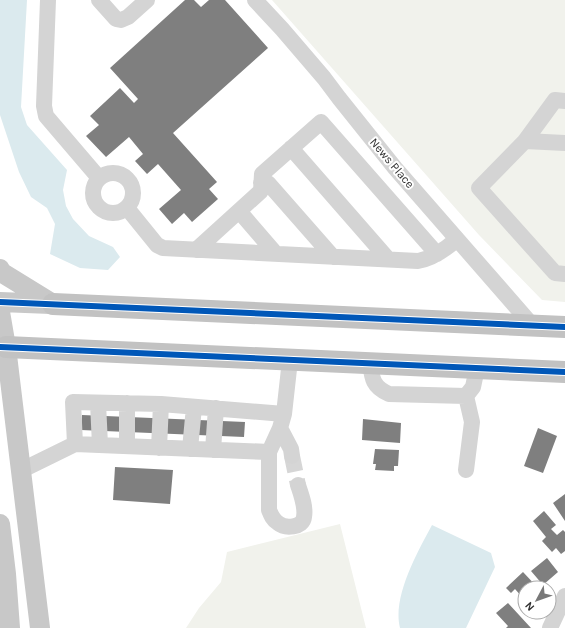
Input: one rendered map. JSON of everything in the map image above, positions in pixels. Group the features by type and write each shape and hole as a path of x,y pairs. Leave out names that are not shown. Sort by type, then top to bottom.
{"highway":[{"path":"53,304 565,327"},
{"path":"3,347 565,372"}],"main road":[{"path":"0,269 1,272 53,304"},
{"path":"0,302 53,304"},
{"path":"0,312 3,347 40,628"},
{"path":"0,524 10,628"}],"street":[{"path":"48,0 44,106 46,116 99,178"},
{"path":"99,0 116,19 121,20 128,17 147,0"},
{"name":"News Place","path":"255,0 314,67 395,168 532,325"},
{"path":"565,101 555,100 526,141 479,188 555,273 565,274"},
{"path":"196,250 261,191 262,174 320,122 437,254"},
{"path":"526,141 565,143"},
{"path":"291,148 388,259"},
{"path":"112,173 119,174 130,182 133,196 127,208 122,212 109,214 98,207 92,196 95,183 99,178 105,174 112,173"},
{"path":"261,183 268,183 333,257"},
{"path":"127,208 157,245 163,248 418,261 427,259 437,254 457,239"},
{"path":"239,211 276,254"},
{"path":"290,360 282,421 269,452 269,510 276,523 282,526 298,525 302,523 304,517 298,485"},
{"path":"370,363 372,379 381,390 389,394 466,396"},
{"path":"466,396 473,387 477,368"},
{"path":"466,396 472,422 466,470"},
{"path":"74,444 73,402 161,404 216,408 282,421"},
{"path":"98,402 100,445"},
{"path":"127,403 127,446"},
{"path":"159,448 161,404"},
{"path":"190,448 194,407"},
{"path":"213,450 216,408"},
{"path":"282,421 292,456"},
{"path":"20,471 74,444 269,452"},
{"path":"550,628 565,596"}],"shaded area":[{"path":"0,0 27,0 21,107 27,125 67,170 63,190 66,206 73,219 89,236 113,247 120,257 108,270 80,268 50,254 55,224 47,208 31,197 19,172 0,115"},
{"path":"272,0 565,0 565,302 542,300 479,235"},
{"path":"340,524 366,628 186,628 199,608 221,582 227,552"},
{"path":"432,525 491,553 495,567 466,628 400,628 400,602 403,589 414,561"}],"building":[{"path":"185,0 194,0 201,7 209,0 225,0 268,48 173,133 217,182 209,189 218,199 192,222 184,213 172,224 159,209 181,190 158,164 147,174 135,161 143,154 129,137 106,157 86,136 99,125 90,116 120,88 134,103 138,99 110,68"},
{"path":"82,415 245,422 244,437 81,430"},
{"path":"363,419 401,423 400,443 362,440"},
{"path":"538,428 557,436 543,473 524,466"},
{"path":"375,449 399,450 398,466 394,466 394,471 375,470 376,464 373,464"},
{"path":"115,467 173,470 170,504 113,500"},
{"path":"565,494 565,521 553,503"},
{"path":"544,511 556,525 551,529 557,535 563,530 565,532 565,551 561,554 556,548 552,552 542,541 546,537 533,521"},
{"path":"547,558 558,572 549,580 539,580 531,571"},
{"path":"523,572 530,580 517,580 517,591 515,589 511,593 506,588"},
{"path":"508,603 517,613 517,620 524,620 531,628 506,628 508,626 496,613"}],"tunnel":[{"path":"292,456 298,485"}],"cycle path":[{"path":"0,302 565,327"},
{"path":"0,347 565,372"}]}
